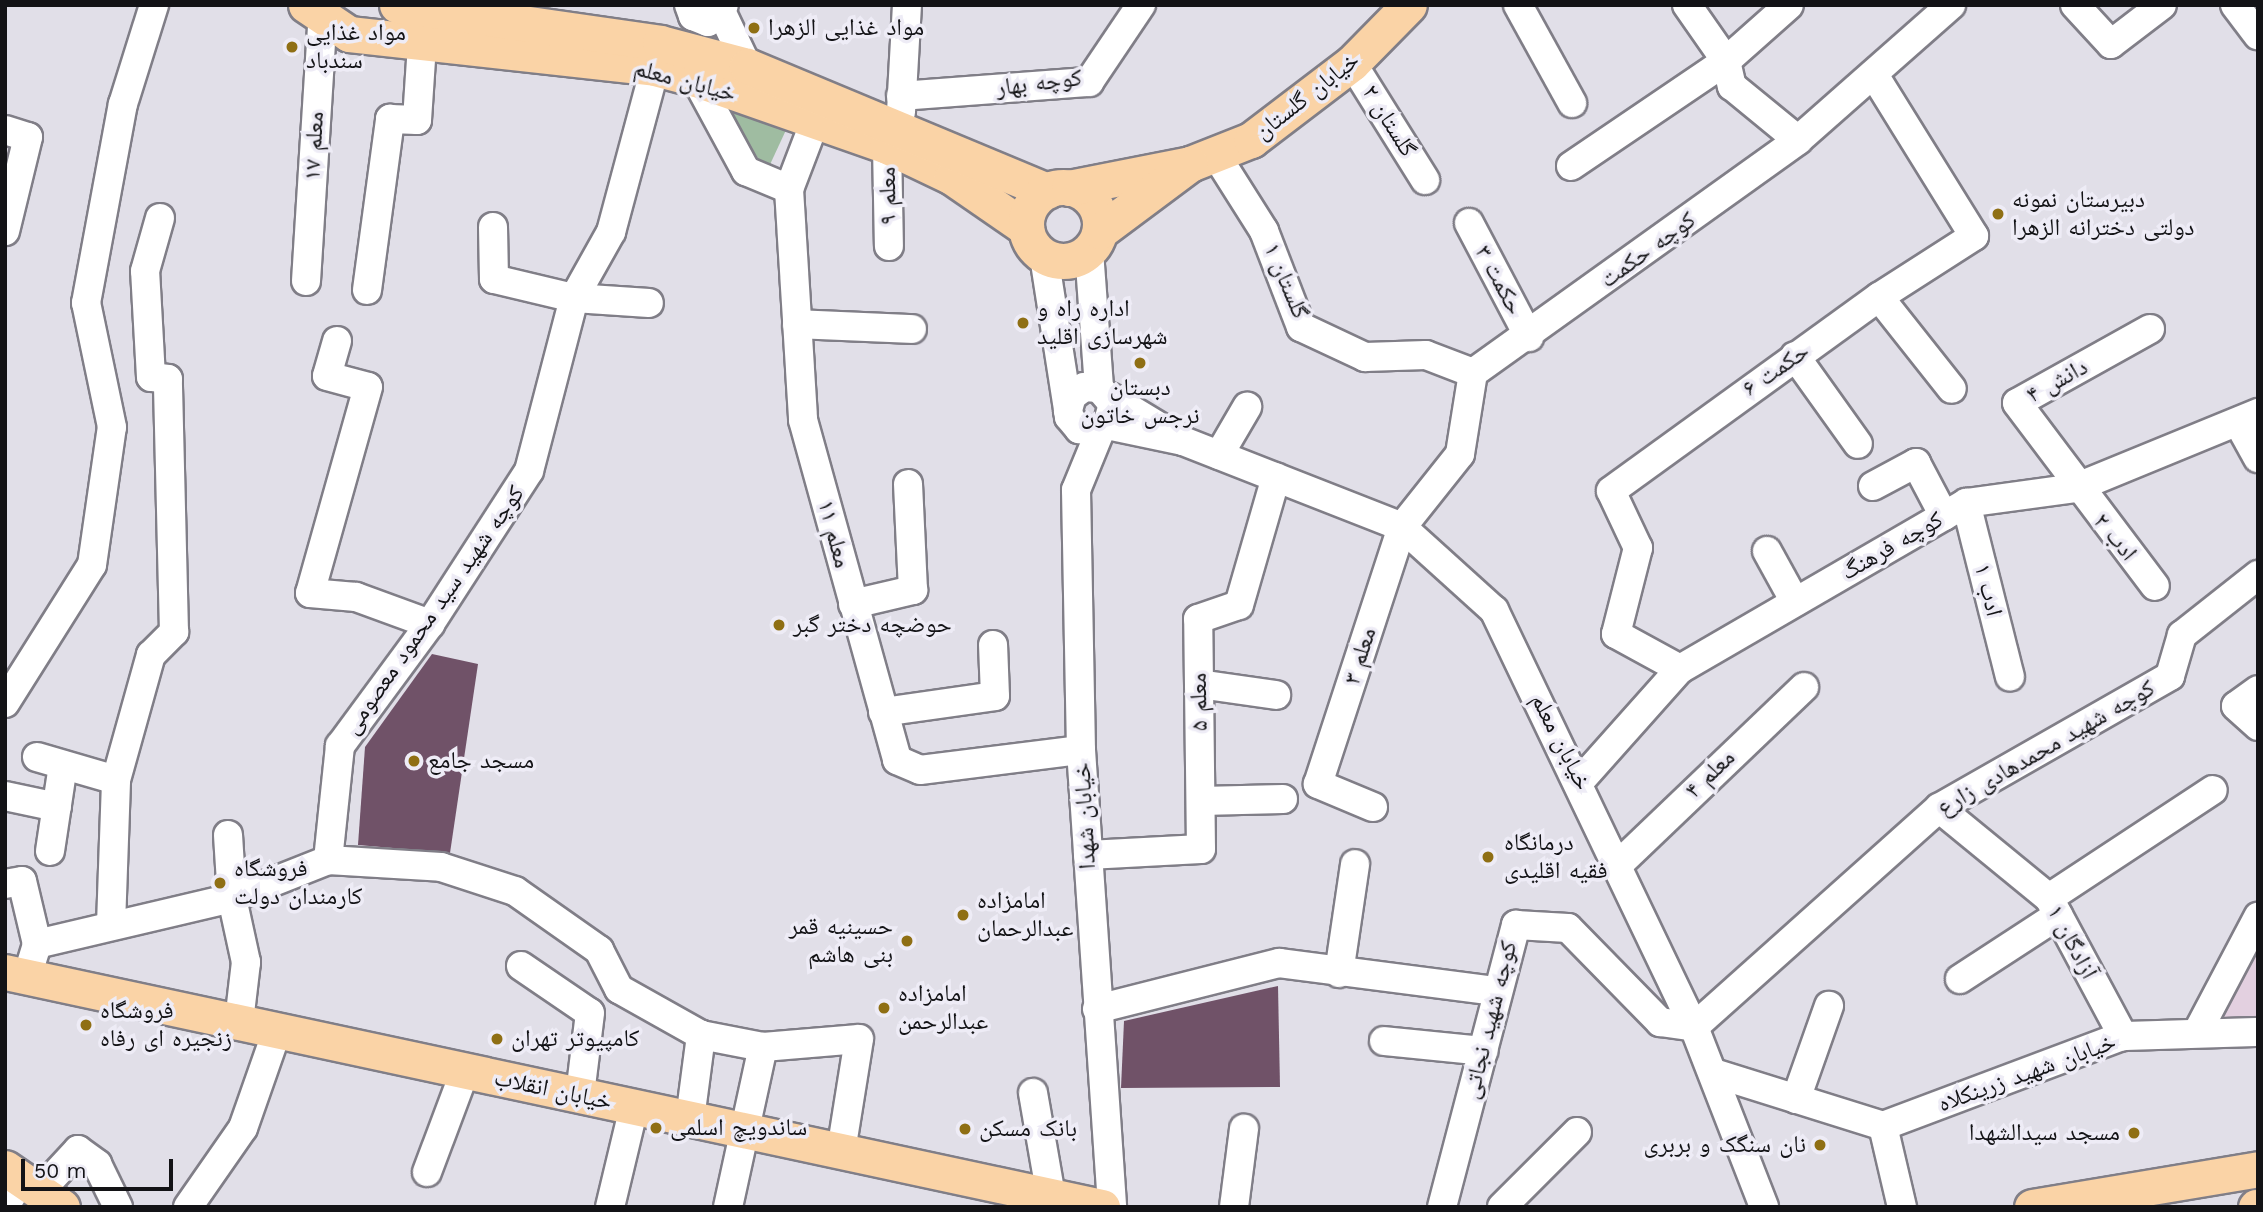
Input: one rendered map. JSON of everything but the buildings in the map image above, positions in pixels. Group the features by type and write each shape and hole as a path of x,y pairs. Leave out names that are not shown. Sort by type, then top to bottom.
{"main road":[{"name":"خیابان معلم","path":"397,5 518,16 658,55 696,79 815,121 896,124 952,177 1035,242"},
{"name":"خیابان گلستان","path":"1203,160 1251,141 1352,63 1409,5"},
{"name":"خیابان معلم","path":"321,7 349,34 422,44 658,55 747,65 1058,189"},
{"path":"1203,160 1094,241 1062,261 1035,242 1031,206 1058,189 1203,160"},
{"path":"1058,189 1097,208 1094,241"},
{"name":"خیابان انقلاب","path":"16,975 1102,1207"},
{"path":"2032,1207 2258,1169"}],"street":[{"path":"5,703 12,668 92,565 112,427 86,303 123,104 154,5"},
{"path":"658,55 688,5 702,22 723,9 747,65"},
{"name":"معلم ۹","path":"889,246 896,124 907,5"},
{"name":"کوچه بهار","path":"896,124 1089,82 1141,5"},
{"path":"1518,5 1572,103"},
{"path":"1687,5 1726,61 1732,86 1798,140"},
{"path":"1571,166 1726,61 1789,5"},
{"name":"کوچه حکمت","path":"1473,373 1529,337 1798,140 1951,5"},
{"path":"2075,5 2111,44 2162,5"},
{"path":"2235,5 2258,35"},
{"name":"معلم ۱۷","path":"306,281 321,7"},
{"path":"366,290 390,119 418,120 422,44"},
{"name":"کوچه شهید سید محمود معصومی","path":"328,860 340,746 430,624 529,471 574,298 611,232 658,55"},
{"name":"گلستان ۲","path":"1352,63 1425,180"},
{"name":"حکمت ۶","path":"1680,669 1616,634 1638,548 1611,491 1795,356 1879,297 1974,236 1874,75"},
{"path":"696,79 746,172 789,189"},
{"name":"معلم ۱۱","path":"815,121 789,189 803,420 897,760 920,770 1081,750"},
{"path":"5,130 28,137 5,231"},
{"name":"گلستان ۱","path":"1203,160 1264,231 1301,327 1365,357 1426,355 1473,373"},
{"path":"111,925 116,780 151,656 174,632 168,379 151,377 145,271 160,218"},
{"name":"حکمت ۳","path":"1469,223 1529,337"},
{"path":"493,227 494,279 574,298 649,303"},
{"path":"1094,241 1104,410"},
{"path":"1035,242 1068,410"},
{"path":"1879,297 1952,390"},
{"path":"797,324 912,329"},
{"name":"دانش ۴","path":"2075,488 2017,403 2150,329"},
{"path":"337,341 327,376 368,387 310,593 356,597 430,624"},
{"path":"1795,356 1858,444"},
{"path":"1402,527 1460,454 1473,373"},
{"path":"1068,410 1077,390 1104,410"},
{"path":"1219,455 1247,407"},
{"name":"خیابان معلم","path":"1068,410 1079,429 1104,410 1402,527 1494,610 1581,780 1694,1027 1764,1207"},
{"name":"خیابان شهدا","path":"1104,410 1076,491 1081,750 1112,1207"},
{"path":"2249,419 2258,457"},
{"name":"کوچه فرهنگ","path":"1581,780 1680,669 1955,509 2075,488 2249,419"},
{"name":"ادب ۱","path":"1873,486 1916,463 1955,509 2010,677"},
{"name":"معلم ۵","path":"1088,855 1201,849 1198,619 1240,605 1276,477"},
{"path":"853,604 913,590 908,484"},
{"name":"ادب ۲","path":"2075,488 2155,586"},
{"name":"معلم ۳","path":"1373,807 1318,784 1402,527"},
{"path":"1766,551 1795,602"},
{"name":"کوچه شهید محمدهادی زارع","path":"1694,1027 1939,808 2170,676 2182,635 2258,575"},
{"path":"883,712 995,696 993,645"},
{"path":"1199,684 1276,695"},
{"name":"معلم ۴","path":"1619,864 1804,687"},
{"path":"2258,690 2236,706 2258,726"},
{"path":"50,851 57,807 50,761 116,780"},
{"path":"1960,979 2054,906 2213,790"},
{"path":"5,796 57,807"},
{"path":"1201,801 1283,799"},
{"name":"آزادگان ۱","path":"1939,808 2054,906 2123,1036"},
{"path":"228,835 232,898 246,962 239,1022"},
{"path":"16,975 37,944 232,898 328,860 441,867 515,891 599,950 619,989 701,1035 763,1047 859,1039 841,1151"},
{"path":"1339,973 1356,864"},
{"path":"5,884 22,881 37,944"},
{"path":"2199,1029 2258,917"},
{"name":"کوچه شهید نجاتی","path":"1442,1207 1484,1051 1512,929 1551,923 1578,936 1660,1022 1694,1027"},
{"path":"1097,1009 1279,963 1339,973 1496,991"},
{"path":"521,966 590,1013 580,1095"},
{"path":"1796,1099 1829,1006"},
{"name":"خیابان شهید زرینکلاه","path":"1883,1126 2123,1036 2199,1029 2258,1032"},
{"path":"188,1207 243,1128 277,1031"},
{"path":"690,1119 701,1035"},
{"path":"1384,1041 1484,1051"},
{"path":"727,1207 740,1129 763,1047"},
{"path":"427,1172 465,1071"},
{"path":"1714,1073 1883,1126 1902,1207"},
{"path":"1033,1093 1051,1196"},
{"path":"611,1207 634,1107"},
{"path":"1234,1207 1244,1129"},
{"path":"1502,1207 1577,1132"},
{"path":"27,1190 78,1150 97,1164 118,1207"}],"shaded area":[{"path":"2258,932 2258,1020 2209,1018"}],"green space":[{"path":"720,104 786,130 767,171"}],"place":[{"name":"مواد غذایی الزهرا","path":"754,28"},
{"name":"مواد غذایی سندباد","path":"292,47"},
{"name":"دبیرستان نمونه دولتی دخترانه الزهرا","path":"1998,214"},
{"name":"اداره راه و شهرسازی اقلید","path":"1023,323"},
{"name":"دبستان نرجس خاتون","path":"1140,363"},
{"name":"حوضچه دختر گبر","path":"779,625"},
{"name":"مسجد جامع","path":"414,761"},
{"name":"درمانگاه فقیه اقلیدی","path":"1488,857"},
{"name":"فروشگاه کارمندان دولت","path":"220,883"},
{"name":"امامزاده عبدالرحمان","path":"963,915"},
{"name":"حسینیه قمر بنی هاشم","path":"907,941"},
{"name":"امامزاده عبدالرحمن","path":"884,1008"},
{"name":"فروشگاه زنجیره ای رفاه","path":"86,1025"},
{"name":"کامپیوتر تهران","path":"497,1039"},
{"name":"ساندویچ اسلمی","path":"656,1128"},
{"name":"بانک مسکن","path":"965,1129"},
{"name":"مسجد سیدالشهدا","path":"2134,1133"},
{"name":"نان سنگک و بربری","path":"1820,1145"}]}
